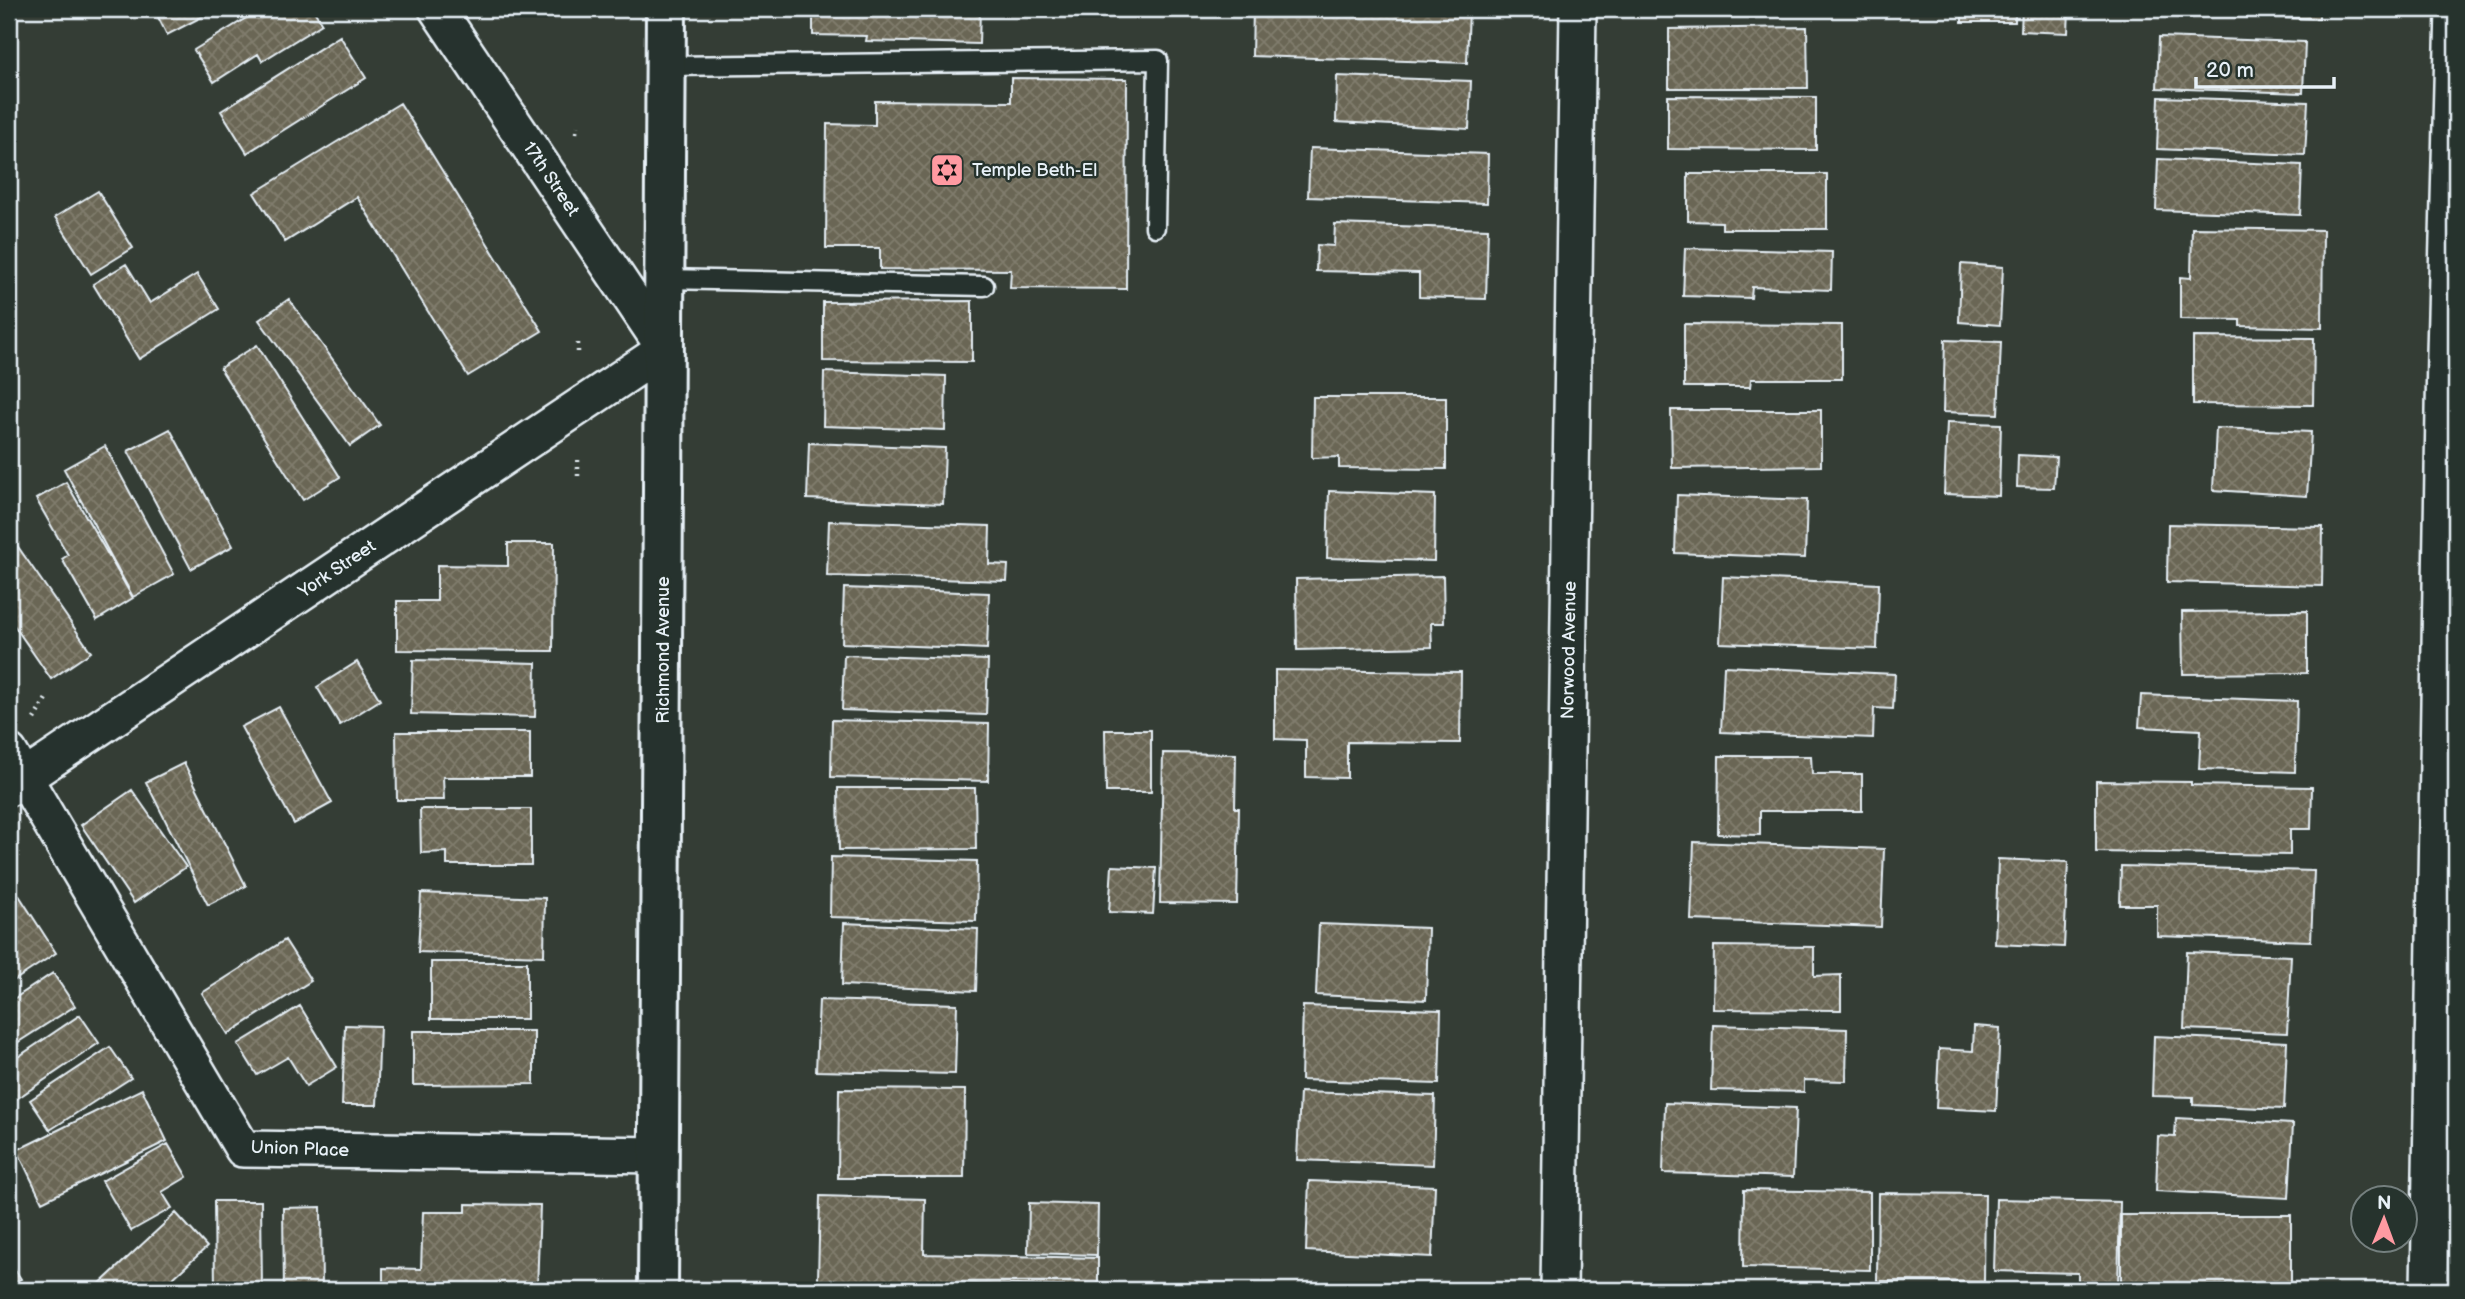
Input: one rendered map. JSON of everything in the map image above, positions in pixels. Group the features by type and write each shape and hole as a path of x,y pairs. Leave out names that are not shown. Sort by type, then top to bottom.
{"street":[{"name":"17th Street","path":"437,9 665,349"},
{"name":"Richmond Avenue","path":"658,1290 666,9"},
{"name":"Norwood Avenue","path":"1559,1290 1578,9"},
{"path":"2428,1290 2454,9"},
{"name":"York Street","path":"14,773 665,349"},
{"name":"Union Place","path":"14,773 243,1149 660,1155"}],"lane":[{"path":"666,66 1158,60 1155,227"},
{"path":"665,279 985,286"}],"path":[{"path":"576,126 576,133"},
{"path":"578,458 578,476"},
{"path":"34,719 47,697"}],"building":[{"path":"154,9 217,9 167,35"},
{"path":"261,9 313,9 322,24 262,61 258,54 214,82 194,50"},
{"path":"813,9 980,9 979,44 866,41 867,36 813,35"},
{"path":"1253,9 1469,9 1467,63 1252,56"},
{"path":"1962,9 2015,9 2015,22 1962,22"},
{"path":"2022,9 2069,9 2068,33 2021,31"},
{"path":"2195,9 2319,9 2319,19 2195,15"},
{"path":"1807,27 1808,88 1669,88 1669,29"},
{"path":"340,36 366,78 247,153 221,111"},
{"path":"2159,37 2305,42 2303,93 2157,88"},
{"path":"1337,76 1471,81 1469,129 1336,122"},
{"path":"1011,78 1127,79 1126,289 1010,288 1011,270 880,269 880,248 826,248 827,124 875,125 875,101 1011,102"},
{"path":"1668,96 1816,97 1816,150 1668,149"},
{"path":"2159,97 2308,102 2305,155 2157,149"},
{"path":"400,103 542,331 468,376 357,197 285,242 254,193"},
{"path":"1310,148 1488,154 1487,203 1308,197"},
{"path":"2158,159 2302,165 2300,215 2156,210"},
{"path":"1688,174 1827,174 1827,229 1722,229 1722,222 1688,221"},
{"path":"98,191 133,248 91,274 55,217"},
{"path":"1335,224 1488,229 1486,299 1419,297 1419,273 1316,271 1317,245 1334,246"},
{"path":"2192,228 2323,230 2322,328 2240,326 2240,320 2180,319 2180,277 2191,278"},
{"path":"1685,248 1832,252 1831,290 1752,287 1751,298 1683,296"},
{"path":"126,264 150,303 197,274 219,309 139,359 93,284"},
{"path":"1961,264 2003,267 2000,325 1959,322"},
{"path":"289,299 380,425 350,446 259,320"},
{"path":"972,301 972,362 823,361 823,302"},
{"path":"1684,324 1842,325 1842,379 1751,379 1750,387 1684,387"},
{"path":"2193,337 2314,338 2313,405 2193,404"},
{"path":"1945,340 2001,342 1998,414 1943,412"},
{"path":"257,345 340,477 303,500 220,368"},
{"path":"824,372 946,376 945,430 823,426"},
{"path":"1313,397 1446,397 1446,469 1339,468 1339,457 1312,458"},
{"path":"1671,410 1821,410 1821,466 1672,468"},
{"path":"1947,422 2001,424 1999,496 1944,494"},
{"path":"2216,428 2311,432 2307,496 2213,490"},
{"path":"170,429 233,546 191,569 128,451"},
{"path":"809,443 945,448 943,504 807,499"},
{"path":"105,446 174,574 133,597 64,469"},
{"path":"2018,455 2056,457 2054,488 2017,487"},
{"path":"66,482 133,598 97,620 62,559 68,555 36,499"},
{"path":"1329,491 1435,495 1434,561 1327,558"},
{"path":"1677,495 1807,500 1805,558 1675,553"},
{"path":"829,521 990,526 989,564 1008,565 1007,581 827,576"},
{"path":"2168,524 2323,527 2322,586 2167,582"},
{"path":"14,541 91,652 51,679 9,618 9,545"},
{"path":"508,543 554,543 553,651 397,650 397,601 437,601 437,565 508,566"},
{"path":"1443,576 1444,623 1431,623 1432,647 1297,650 1296,579"},
{"path":"1723,577 1879,584 1877,649 1720,643"},
{"path":"844,588 989,593 987,649 842,643"},
{"path":"2307,611 2307,673 2183,674 2182,612"},
{"path":"844,655 988,660 986,715 842,710"},
{"path":"413,660 536,663 535,717 411,714"},
{"path":"357,662 380,700 340,725 317,687"},
{"path":"1724,666 1895,674 1893,709 1874,708 1873,738 1721,732"},
{"path":"1275,670 1461,672 1460,743 1347,742 1347,778 1306,777 1306,740 1275,739"},
{"path":"2141,695 2297,701 2295,772 2199,769 2201,730 2139,727"},
{"path":"279,707 332,803 294,824 241,727"},
{"path":"832,720 989,724 988,781 831,777"},
{"path":"1105,730 1151,730 1151,792 1106,792"},
{"path":"396,732 530,732 530,777 443,777 444,800 397,800"},
{"path":"1163,753 1236,754 1235,808 1239,808 1237,904 1160,903"},
{"path":"1719,756 1811,756 1812,774 1862,774 1862,811 1760,811 1760,835 1718,834"},
{"path":"184,763 246,886 208,905 146,782"},
{"path":"2096,781 2312,787 2311,829 2290,829 2290,855 2096,852"},
{"path":"838,788 975,788 976,849 839,850"},
{"path":"132,790 186,867 134,903 81,825"},
{"path":"420,809 531,809 531,865 447,865 447,852 421,853"},
{"path":"1694,842 1884,849 1881,927 1691,920"},
{"path":"831,857 977,861 976,921 830,917"},
{"path":"1998,859 2068,862 2064,947 1995,944"},
{"path":"1112,866 1156,868 1153,914 1109,912"},
{"path":"2121,866 2314,871 2311,941 2157,936 2157,905 2120,905"},
{"path":"11,883 56,953 9,984 9,884"},
{"path":"421,893 545,898 544,956 418,952"},
{"path":"844,923 978,929 976,991 842,985"},
{"path":"1319,924 1428,928 1426,1000 1316,995"},
{"path":"285,940 311,981 228,1034 202,993"},
{"path":"1714,946 1814,947 1814,976 1841,975 1841,1010 1713,1009"},
{"path":"2187,952 2291,956 2287,1033 2184,1029"},
{"path":"431,962 527,962 527,1019 431,1019"},
{"path":"53,973 75,1006 9,1048 9,1002"},
{"path":"819,1000 957,1004 955,1074 816,1071"},
{"path":"300,1006 337,1067 306,1086 288,1057 257,1075 238,1044"},
{"path":"1303,1006 1441,1010 1439,1084 1301,1080"},
{"path":"80,1015 99,1043 9,1104 9,1063"},
{"path":"345,1025 380,1026 377,1105 342,1105"},
{"path":"1713,1025 1847,1029 1846,1081 1804,1080 1804,1092 1711,1090"},
{"path":"1974,1026 2000,1028 1996,1111 1936,1108 1939,1049 1973,1051"},
{"path":"413,1031 534,1031 534,1084 413,1085"},
{"path":"2154,1036 2287,1042 2284,1109 2193,1105 2193,1097 2152,1096"},
{"path":"110,1047 131,1078 50,1130 30,1100"},
{"path":"142,1089 167,1141 42,1202 17,1150"},
{"path":"839,1089 965,1090 964,1178 838,1178"},
{"path":"1300,1092 1435,1096 1433,1165 1297,1160"},
{"path":"1665,1103 1796,1108 1793,1177 1663,1173"},
{"path":"2176,1118 2293,1124 2289,1198 2156,1191 2158,1136 2175,1137"},
{"path":"168,1144 187,1177 162,1192 172,1208 131,1231 102,1181"},
{"path":"1309,1181 1435,1186 1432,1257 1306,1251"},
{"path":"1744,1190 1870,1192 1870,1270 1743,1267"},
{"path":"1878,1193 1985,1194 1984,1282 1877,1281"},
{"path":"820,1196 925,1199 924,1254 1098,1258 1098,1287 818,1280"},
{"path":"1996,1199 2120,1202 2118,1288 2078,1287 2078,1273 1994,1271"},
{"path":"214,1201 261,1201 262,1290 215,1290"},
{"path":"1029,1203 1098,1205 1097,1255 1028,1253"},
{"path":"466,1204 540,1205 537,1290 383,1290 383,1268 421,1269 423,1212 466,1212"},
{"path":"321,1207 322,1290 284,1290 283,1208"},
{"path":"176,1213 207,1247 160,1290 99,1290 96,1287"},
{"path":"2121,1215 2291,1215 2291,1285 2121,1285"},
{"path":"9,1261 21,1279 9,1287"}],"place":[{"name":"Temple Beth-El","path":"947,170"}]}
